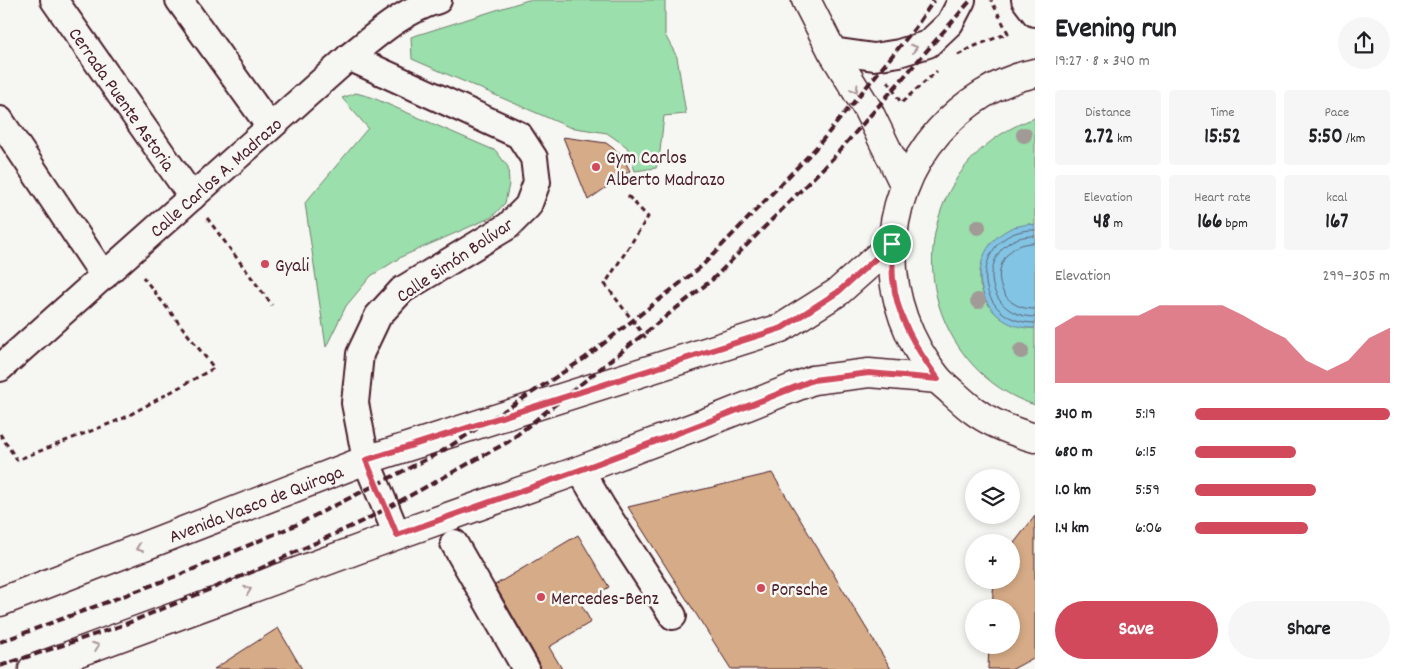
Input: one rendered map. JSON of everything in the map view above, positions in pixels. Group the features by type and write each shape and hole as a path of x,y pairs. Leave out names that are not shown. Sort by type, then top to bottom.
{"main road":[{"path":"806,0 832,51 867,108 905,186"},
{"path":"1035,73 994,88 959,111 946,124 926,148 905,186 896,214 892,244 893,280 901,316 917,349 938,379 974,411 1016,433 1035,438"},
{"name":"Avenida Vasco de Quiroga","path":"0,602 366,460 782,328 838,292 892,244"},
{"path":"34,669 397,535 580,470 813,380 869,373 938,379"}],"street":[{"name":"Cerrada Puente Astoria","path":"54,0 192,197"},
{"path":"179,0 270,127"},
{"name":"Calle Carlos A. Madrazo","path":"0,368 349,57 395,20 438,0"},
{"path":"832,51 874,57 899,53 928,44 950,23 962,0"},
{"path":"1025,0 1035,13"},
{"name":"Calle Simón Bolívar","path":"349,57 519,135 534,158 536,182 528,206 508,226 402,290 378,316 360,354 355,403 366,460 397,535"},
{"path":"0,120 104,276"},
{"path":"580,470 602,507 674,616"},
{"path":"454,543 526,669"}],"path":[{"path":"628,196 648,217 605,284 649,343"},
{"path":"192,197 272,304"},
{"path":"0,434 17,460 124,418 214,368 126,256"}],"green space":[{"path":"528,0 665,0 665,35 677,57 686,114 664,116 659,160 656,168 635,171 627,147 607,133 569,127 412,59 411,37"},
{"path":"356,93 371,97 496,151 508,167 509,184 505,203 492,217 403,256 371,276 346,306 326,347 305,203 368,128 342,98"},
{"path":"1035,118 1035,225 1029,224 991,244 984,257 980,271 980,285 986,301 996,314 1026,328 1035,328 1035,405 1000,389 972,364 949,331 936,296 932,259 937,223 950,190 971,160 999,135"}],"water":[{"path":"1029,224 1035,225 1035,328 1015,325 999,317 988,303 981,287 980,269 985,252 996,238 1014,227"}],"building":[{"path":"563,137 606,143 621,154 630,171 588,200"},
{"name":"Porsche","path":"772,473 891,669 731,669 628,507"},
{"path":"1035,516 1035,657 1013,669 988,669 989,654 1020,654 1020,599 993,599 993,589 1020,589 1020,535"},
{"name":"Mercedes-Benz","path":"578,535 609,587 581,604 591,622 549,647 562,669 541,669 539,662 495,585"},
{"path":"278,628 302,669 214,669"}],"railway":[{"path":"0,642 182,574 298,524 441,452 585,358 702,266 815,149 915,28 934,0"},
{"path":"0,666 123,625 259,569 369,518 508,442 713,279 834,157 971,0"}],"place":[{"name":"Gym Carlos Alberto Madrazo","path":"596,167"},
{"name":"Gyali","path":"265,264"},
{"name":"Porsche","path":"761,588"},
{"name":"Mercedes-Benz","path":"541,597"}],"route":[{"path":"892,244 893,280 901,316 917,349 938,379 869,373 813,380 580,470 397,535 366,460 782,328 838,292 892,244"}]}
